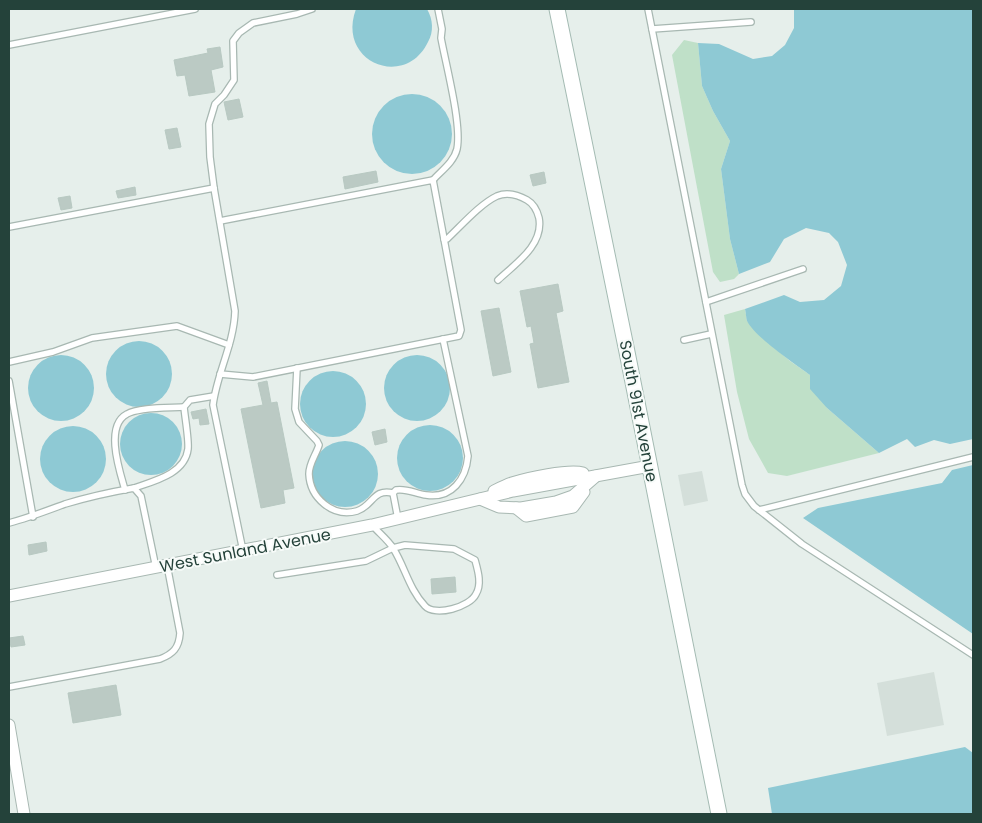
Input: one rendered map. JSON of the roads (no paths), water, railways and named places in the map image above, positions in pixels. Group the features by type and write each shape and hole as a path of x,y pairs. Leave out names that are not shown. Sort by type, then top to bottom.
{"main road":[{"name":"South 91st Avenue","path":"557,9 720,814"}],"street":[{"name":"West Sunland Avenue","path":"9,596 372,526 480,499 511,483 529,479 578,472 596,476 650,466"},
{"path":"480,499 500,507 516,508 566,500 596,476"},
{"path":"9,725 11,748 24,814"}],"lane":[{"path":"9,45 195,9"},
{"path":"243,551 213,405 220,374 235,327 235,311 214,188 208,124 215,104 234,80 233,41 239,33 253,23 312,9"},
{"path":"220,221 433,180 448,165 456,151 458,139 438,9"},
{"path":"648,9 711,334 745,494 759,510 802,544 973,655"},
{"path":"652,29 751,22"},
{"path":"220,374 253,377 458,336 461,330 433,180"},
{"path":"9,227 214,188"},
{"path":"444,239 498,196 515,195 532,203 538,211 540,223 538,236 530,250 498,280"},
{"path":"706,302 803,270"},
{"path":"9,362 53,352 92,338 177,326 229,344"},
{"path":"684,340 711,334"},
{"path":"297,368 294,409 299,422 319,445 311,461 309,474 311,486 320,500 331,509 350,512 363,508 385,491 393,493 396,490 402,489 438,496 452,490 460,482 467,469 468,456 443,339"},
{"path":"9,381 33,517"},
{"path":"125,490 114,451 119,422 126,414 144,410 184,406 190,400 214,396"},
{"path":"9,523 33,517 66,504 134,488 170,474 183,464 188,449 184,406"},
{"path":"759,510 973,457"},
{"path":"9,687 160,659 174,651 179,643 180,633 141,496 134,488"},
{"path":"393,493 398,519"},
{"path":"277,575 366,561 393,548 405,545 454,549 475,560 479,578 476,595 464,606 440,611 426,608 411,588 393,548 372,526"}],"water":[{"path":"356,9 427,9 431,17 432,26 430,38 417,57 404,65 390,67 376,63 364,55 356,43 352,28"},
{"path":"794,9 973,9 973,439 950,444 934,440 915,447 907,439 879,453 827,408 810,389 810,375 766,342 747,321 745,309 784,295 800,302 824,300 841,286 847,265 838,242 829,233 806,228 784,239 770,262 739,274 730,239 721,169 730,141 713,111 702,86 698,43 719,44 753,59 772,56 785,45 794,28"},
{"path":"412,94 427,97 440,106 449,119 452,134 449,149 440,162 427,171 412,174 397,171 384,162 375,149 372,134 375,119 384,106 397,97"},
{"path":"139,341 152,344 162,351 169,361 172,374 169,387 162,397 152,404 139,407 126,404 116,397 109,387 106,374 109,361 116,351 126,344"},
{"path":"61,355 74,358 84,365 91,375 94,388 91,401 84,411 74,418 61,421 48,418 38,411 31,401 28,388 31,375 38,365 48,358"},
{"path":"417,355 430,358 440,365 447,375 450,388 447,401 440,411 430,418 417,421 404,418 394,411 387,401 384,388 387,375 394,365 404,358"},
{"path":"333,371 346,374 356,381 363,391 366,404 363,417 356,427 346,434 333,437 320,434 310,427 303,417 300,404 303,391 310,381 320,374"},
{"path":"145,413 157,413 173,422 180,432 182,444 180,456 173,466 157,475 145,475 134,470 125,461 120,450 120,438 125,427 134,418"},
{"path":"430,425 443,428 453,435 460,445 463,458 460,471 453,481 443,488 430,491 417,488 407,481 400,471 397,458 400,445 407,435 417,428"},
{"path":"73,426 86,429 96,436 103,446 106,459 103,472 96,482 86,489 73,492 60,489 50,482 43,472 40,459 43,446 50,436 60,429"},
{"path":"345,441 357,444 368,451 375,462 378,474 375,486 368,497 357,504 345,507 333,504 322,497 315,486 312,474 315,462 322,451 333,444"},
{"path":"973,465 973,634 803,518 818,508 942,483 952,470"},
{"path":"965,747 973,753 973,814 772,814 768,788"}]}
